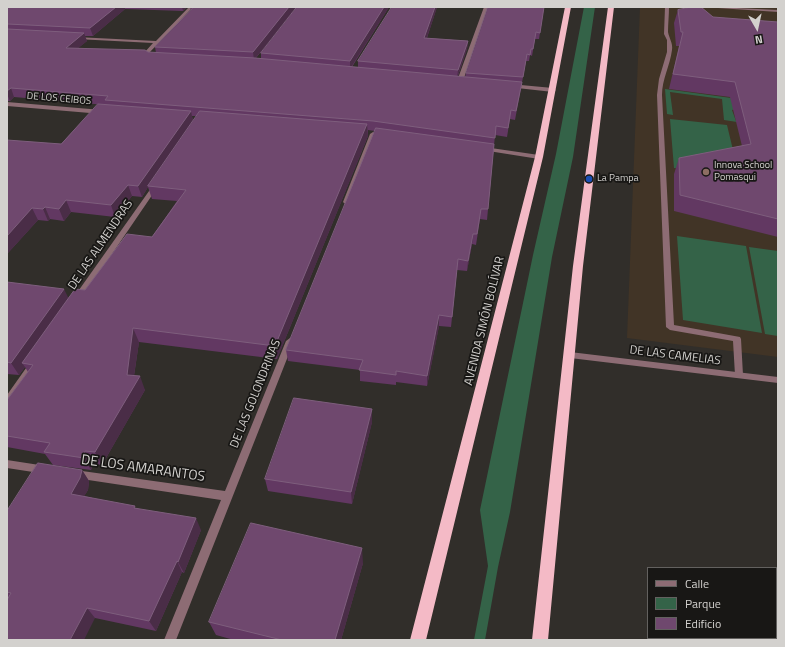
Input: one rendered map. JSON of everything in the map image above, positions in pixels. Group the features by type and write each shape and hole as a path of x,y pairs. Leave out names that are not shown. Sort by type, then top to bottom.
{"highway":[{"name":"AVENIDA SIMÓN BOLÍVAR","path":"418,640 539,157 568,7"},
{"path":"540,640 578,266 611,7"}],"street":[{"path":"158,58 150,58 146,53 192,7"},
{"path":"460,81 486,7"},
{"path":"667,7 666,34 670,39 671,46 660,84 660,113 670,327 737,339 739,375"},
{"path":"718,7 778,11"},
{"path":"70,38 156,42"},
{"path":"452,80 467,82"},
{"path":"503,86 553,90"},
{"name":"DE LOS CEIBOS","path":"8,105 113,113"},
{"path":"344,208 373,134"},
{"path":"476,148 539,157"},
{"name":"DE LAS ALMENDRAS","path":"74,303 160,179"},
{"name":"DE LAS GOLONDRINAS","path":"170,640 293,333"},
{"name":"DE LAS CAMELIAS","path":"570,355 778,380"},
{"path":"7,402 38,356"},
{"name":"DE LOS AMARANTOS","path":"7,464 228,496"}],"shaded area":[{"name":"Innova School Pomasqui","path":"640,7 778,7 778,357 627,338"}],"green space":[{"path":"584,7 595,7 573,157 552,257 510,512 498,567 485,640 474,640 488,566 480,510 533,255 556,154"},
{"path":"665,89 761,102 760,105 773,111 777,115 778,124 751,121 743,118 737,122 724,120 722,99 670,92 673,115 667,114","holes":["754,104 774,113 768,116 766,120 751,114 736,121 732,110"]},
{"path":"670,119 727,125 739,175 674,168"},
{"path":"677,236 746,246 762,333 683,320"},
{"path":"749,247 778,251 778,336 765,334"}],"building":[{"path":"7,7 116,7 90,28 7,24"},
{"path":"194,7 289,7 253,52 155,47"},
{"path":"297,7 384,7 350,61 261,53"},
{"path":"392,7 435,7 424,38 468,41 458,70 358,61"},
{"path":"488,7 544,7 540,33 536,32 533,49 531,49 530,55 527,54 523,77 466,73"},
{"path":"691,7 701,7 713,17 778,22 778,219 680,195 679,158 751,144 735,82 673,74 683,32 681,32 678,10"},
{"path":"7,29 84,33 66,48 145,50 148,52 255,58 522,82 516,111 511,110 508,128 496,126 495,138 373,121 105,100 108,96 11,88 7,91"},
{"path":"98,104 191,111 138,186 128,185 111,205 66,200 59,209 45,207 43,209 32,208 7,236 7,140 61,144"},
{"path":"200,111 367,124 275,346 133,328 127,375 140,376 95,452 85,451 84,458 44,452 50,443 7,436 7,400 33,365 22,363 75,289 85,290 127,234 152,237 186,190 148,186"},
{"path":"376,128 494,144 488,209 481,209 477,234 473,234 468,261 458,259 452,317 439,315 427,376 396,371 396,375 359,370 363,360 286,350"},
{"path":"7,282 64,289 11,363 7,362"},
{"path":"294,398 372,409 351,492 265,479"},
{"path":"38,463 82,470 80,478 71,494 135,506 134,508 196,518 178,562 177,561 149,621 87,608 70,640 7,640 7,600 11,593 7,592 7,511"},
{"path":"251,523 362,548 335,640 282,640 209,622"}],"place":[{"name":"Innova School Pomasqui","path":"706,172"},
{"name":"La Pampa","path":"589,179"}]}
